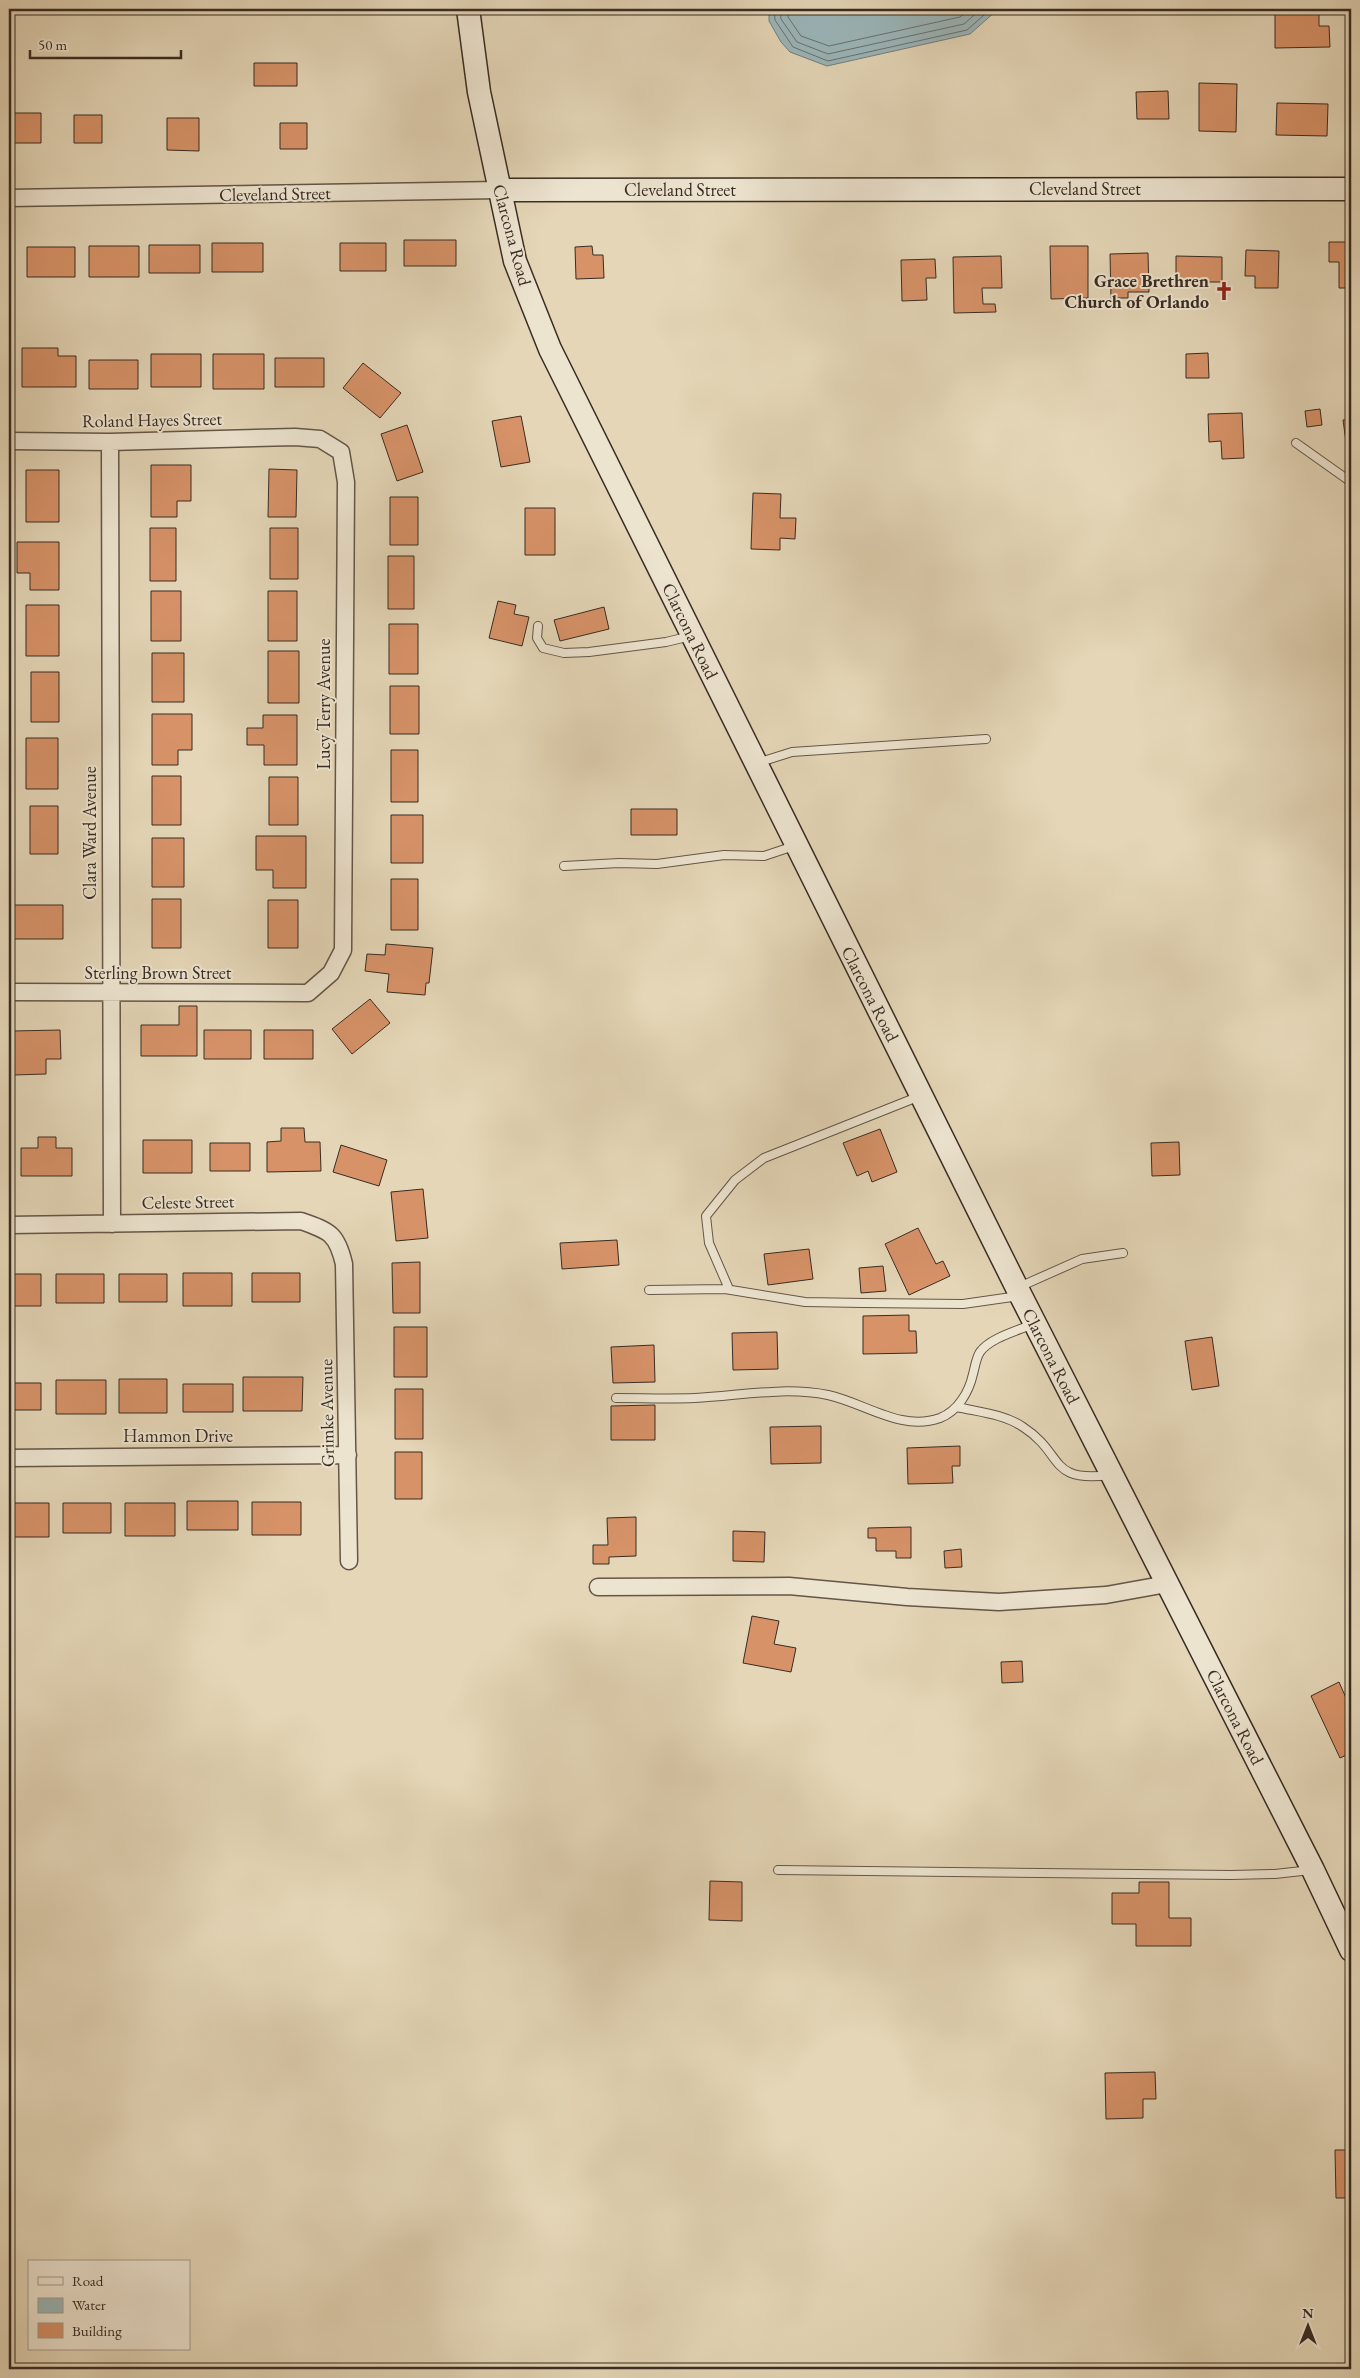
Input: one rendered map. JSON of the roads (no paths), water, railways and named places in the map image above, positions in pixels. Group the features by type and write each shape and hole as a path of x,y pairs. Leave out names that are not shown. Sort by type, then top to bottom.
{"main road":[{"name":"Clarcona Road","path":"468,9 479,92 515,261 550,349 795,845 1035,1324 1313,1870 1351,1950"},
{"name":"Cleveland Street","path":"499,190 1351,189"}],"street":[{"name":"Cleveland Street","path":"9,198 499,190"},
{"name":"Roland Hayes Street","path":"9,441 110,442 295,437"},
{"name":"Lucy Terry Avenue","path":"295,437 320,439 341,452 346,482 343,950 331,973 308,993"},
{"name":"Clara Ward Avenue","path":"110,442 112,1224"},
{"name":"Sterling Brown Street","path":"9,992 308,993"},
{"name":"Celeste Street","path":"9,1225 301,1221 324,1229 339,1244 344,1264"},
{"name":"Grimke Avenue","path":"344,1264 350,1561"},
{"name":"Hammon Drive","path":"9,1458 348,1455"},
{"path":"598,1587 789,1586 907,1597 999,1602 1106,1595 1167,1584"}],"lane":[{"path":"1296,443 1351,482"},
{"path":"538,626 538,638 543,648 564,653 607,650 666,642 692,636"},
{"path":"755,763 792,752 986,739"},
{"path":"564,866 619,863 657,864 724,855 764,856 795,845"},
{"path":"729,1289 709,1243 706,1216 735,1180 764,1158 921,1096"},
{"path":"650,1290 729,1289 805,1302 963,1304 1019,1292 1082,1259 1123,1253"},
{"path":"616,1398 696,1398 802,1391 829,1395 852,1402 900,1421 940,1418 957,1407 972,1377 980,1352 991,1343 1035,1324"},
{"path":"957,1407 1010,1419 1022,1426 1040,1438 1062,1469 1073,1476 1088,1478 1112,1474"},
{"path":"778,1870 1231,1875 1275,1874 1313,1870"}],"water":[{"path":"769,9 996,9 996,11 970,34 827,66 790,52 781,42 769,21"}],"place":[{"name":"Grace Brethren Church of Orlando","path":"1224,291"}]}
